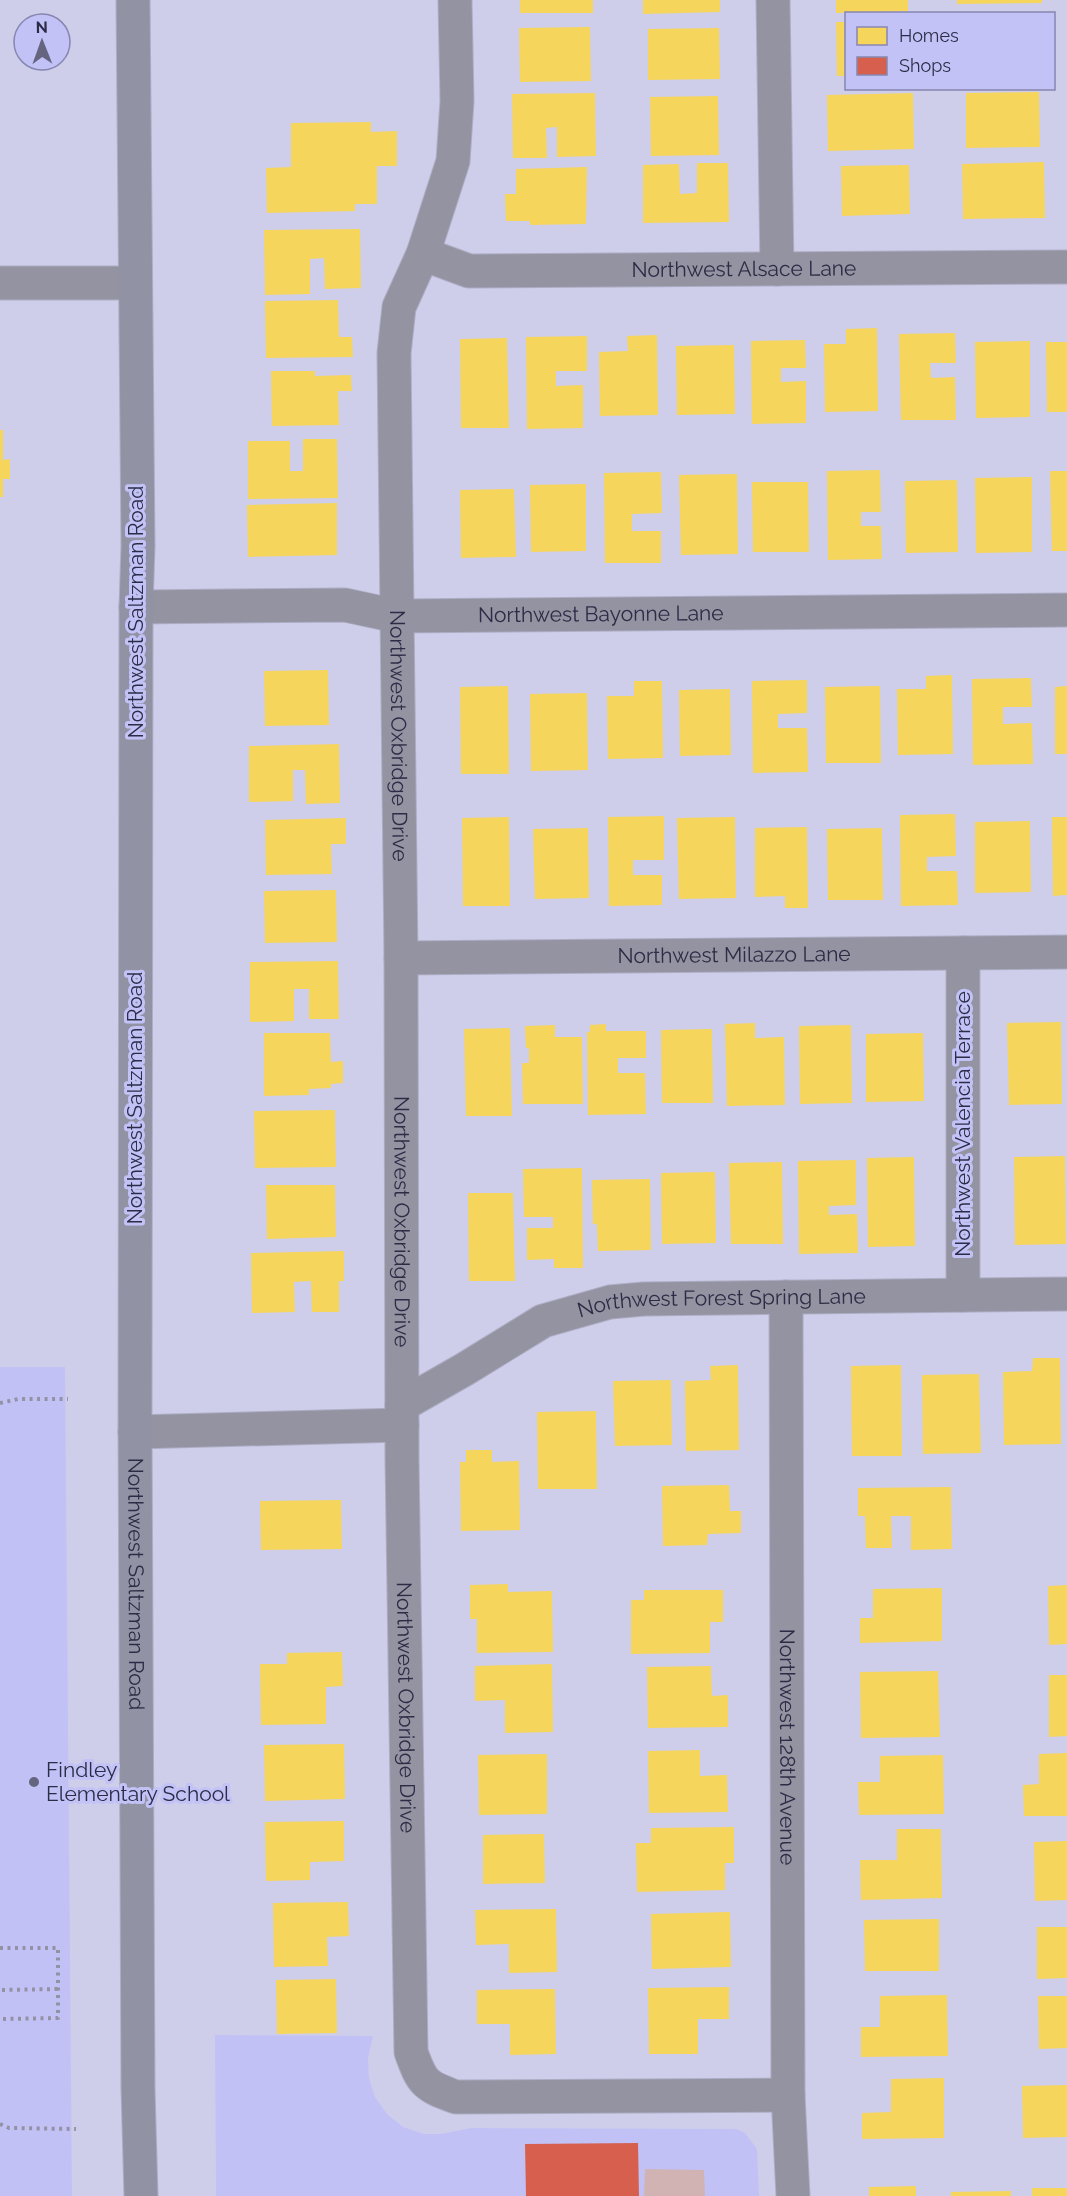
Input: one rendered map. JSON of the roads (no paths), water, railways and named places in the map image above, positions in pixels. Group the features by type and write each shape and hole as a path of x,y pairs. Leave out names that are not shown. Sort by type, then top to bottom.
{"main road":[{"name":"Northwest Saltzman Road","path":"133,0 138,546 135,1432 138,2089 141,2196"}],"street":[{"name":"Northwest Oxbridge Drive","path":"454,0 457,101 453,161 423,254 399,307 394,352 401,958 402,1415 411,2052 419,2076 434,2089 456,2097 788,2095"},
{"path":"772,0 777,269"},
{"name":"Northwest Alsace Lane","path":"423,254 469,271 1067,267"},
{"path":"0,283 134,283"},
{"name":"Northwest Bayonne Lane","path":"136,607 345,605 396,616 1067,610"},
{"name":"Northwest Milazzo Lane","path":"401,958 1067,952"},
{"name":"Northwest Valencia Terrace","path":"963,953 963,1295"},
{"name":"Northwest Forest Spring Lane","path":"135,1432 402,1415 465,1370 543,1321 610,1302 644,1299 1067,1294"},
{"name":"Northwest 128th Avenue","path":"786,1297 788,2095 793,2196"}],"place":[{"name":"Findley Elementary School","path":"34,1782"}]}
